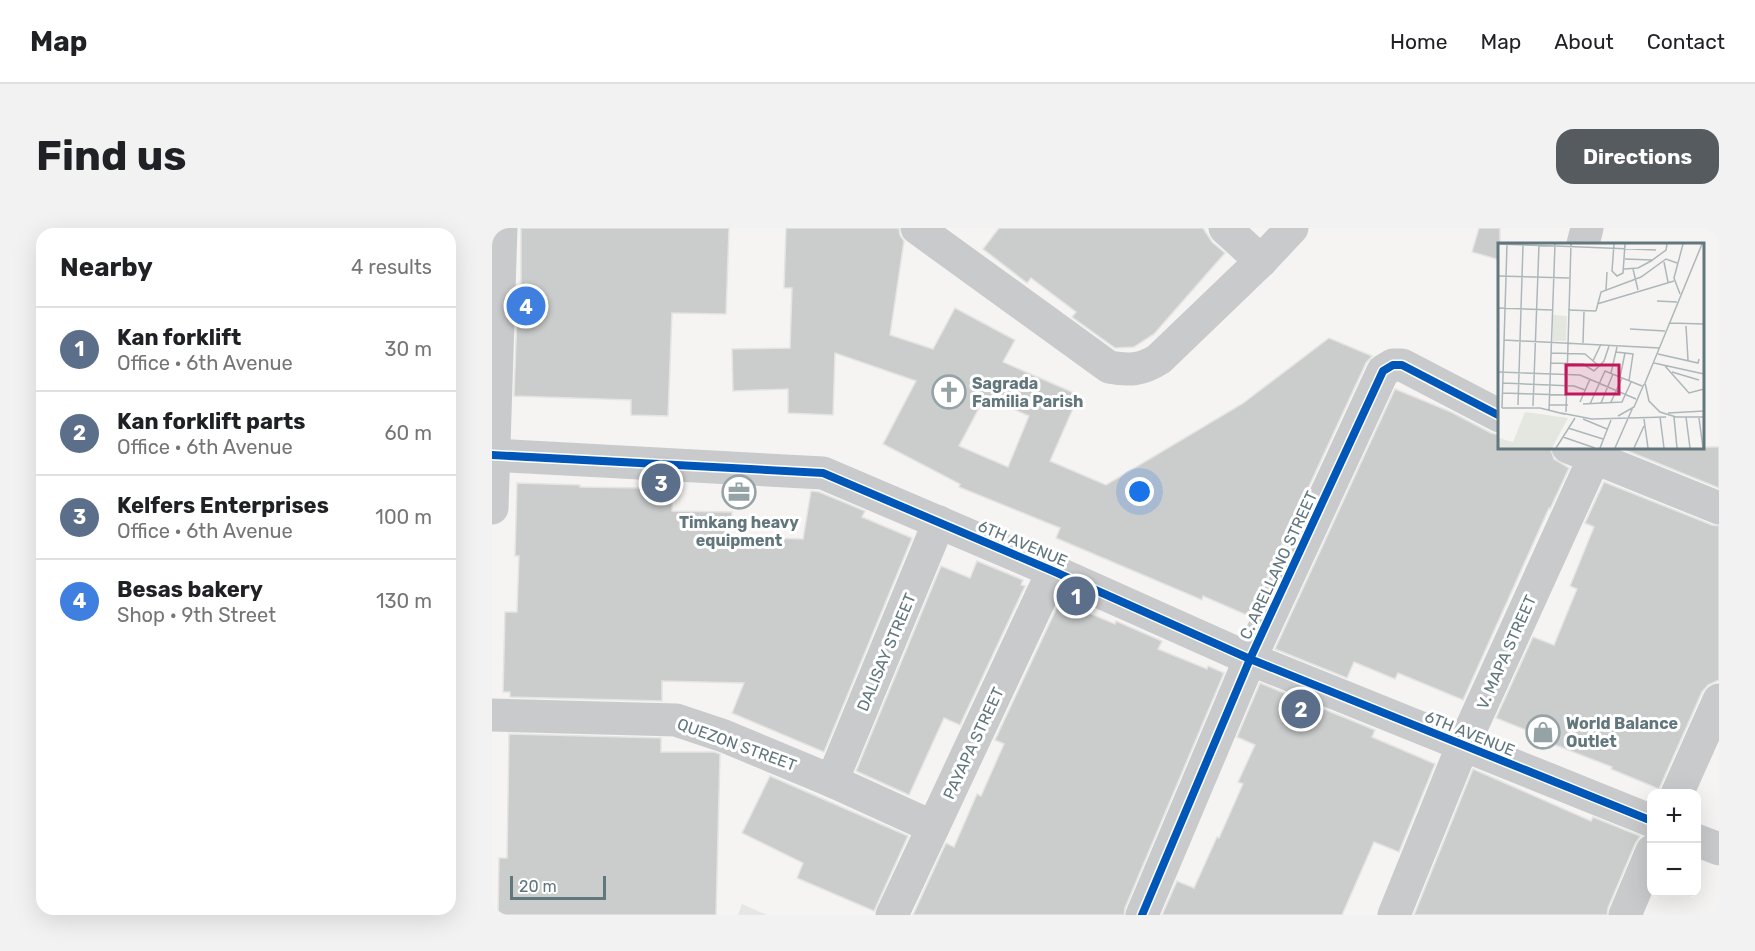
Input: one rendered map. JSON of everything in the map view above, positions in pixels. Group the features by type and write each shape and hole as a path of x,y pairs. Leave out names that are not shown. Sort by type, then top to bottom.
{"street":[{"path":"492,508 501,228"},
{"path":"917,228 1109,367 1123,370 1136,370 1149,366 1159,359 1292,228"},
{"path":"1225,228 1261,261"},
{"path":"1583,243 1587,228"},
{"name":"C. ARELLANO STREET","path":"1142,915 1250,659 1383,370 1393,365 1402,365 1498,415"},
{"path":"1581,452 1719,508"},
{"name":"V. MAPA STREET","path":"1394,915 1581,452"},
{"name":"6TH AVENUE","path":"493,455 823,473 1053,571 1250,659 1647,819"},
{"name":"DALISAY STREET","path":"832,781 939,522"},
{"name":"PAYAPA STREET","path":"892,915 1053,571"},
{"path":"1679,789 1719,700"},
{"name":"QUEZON STREET","path":"492,715 676,720 724,736 832,781 933,827"},
{"path":"1701,842 1719,849"},
{"path":"1625,915 1647,863"}],"shaded area":[{"path":"742,904 767,915 738,915"}],"building":[{"path":"521,228 729,228 726,314 672,313 668,416 631,415 631,400 514,396 517,314 521,314"},
{"path":"786,228 899,228 904,241 890,335 933,349 955,308 1015,340 1003,362 1079,395 1050,461 1106,485 1242,404 1329,338 1372,356 1366,363 1249,616 1203,596 1202,600 1056,538 1060,528 959,487 960,484 883,444 916,381 835,353 833,415 788,413 788,389 733,391 732,349 790,348 792,288 784,288","holes":["985,397 1029,416 1008,467 959,446"]},
{"path":"999,228 1203,228 1212,242 1225,253 1154,334 1134,347 1115,348 1072,317 1076,312 1031,278 1027,283 983,249"},
{"path":"1479,228 1500,228 1498,259 1472,252"},
{"path":"1395,389 1498,435 1498,448 1550,448 1554,459 1569,468 1463,700 1398,673 1395,679 1354,662 1347,678 1275,649"},
{"path":"1719,447 1719,488 1620,448"},
{"path":"1604,482 1719,526 1719,680 1708,685 1702,692 1659,789 1496,718 1533,637 1554,645 1577,589 1570,586 1594,527 1585,523"},
{"path":"517,483 580,485 580,487 673,486 672,511 732,512 731,537 803,539 811,491 819,492 865,511 862,517 912,538 824,752 732,713 744,683 662,681 662,701 510,697 510,692 503,692 505,612 517,612 519,556 515,556"},
{"path":"977,561 1023,580 1021,585 1025,586 960,725 944,718 909,795 856,771 941,566 970,578"},
{"path":"1060,601 1115,624 1116,621 1162,641 1158,649 1207,669 1208,666 1224,673 1124,915 913,915 946,843 954,847 977,794 981,796 1004,744 995,740"},
{"path":"1260,683 1375,730 1372,737 1435,764 1399,852 1374,842 1342,915 1162,915 1177,881 1194,888 1243,784 1238,782 1255,745 1237,737"},
{"path":"509,734 661,738 661,752 720,754 716,915 498,915 499,858 507,858"},
{"path":"1473,769 1591,821 1593,817 1640,836 1607,915 1414,915"},
{"path":"770,776 908,836 874,911 797,878 803,863 742,833"}],"cycle path":[{"path":"1142,915 1250,659 1383,371 1393,365 1402,365 1498,415"},
{"path":"492,455 823,473 1053,571 1250,659 1647,819"}],"place":[{"name":"Besas bakery","path":"526,306"},
{"name":"Sagrada Familia Parish","path":"949,392"},
{"name":"Kelfers Enterprises","path":"661,483"},
{"name":"Timkang heavy equipment","path":"739,492"},
{"name":"Kan forklift","path":"1076,596"},
{"name":"Kan forklift parts","path":"1301,709"},
{"name":"World Balance Outlet","path":"1543,732"}]}
